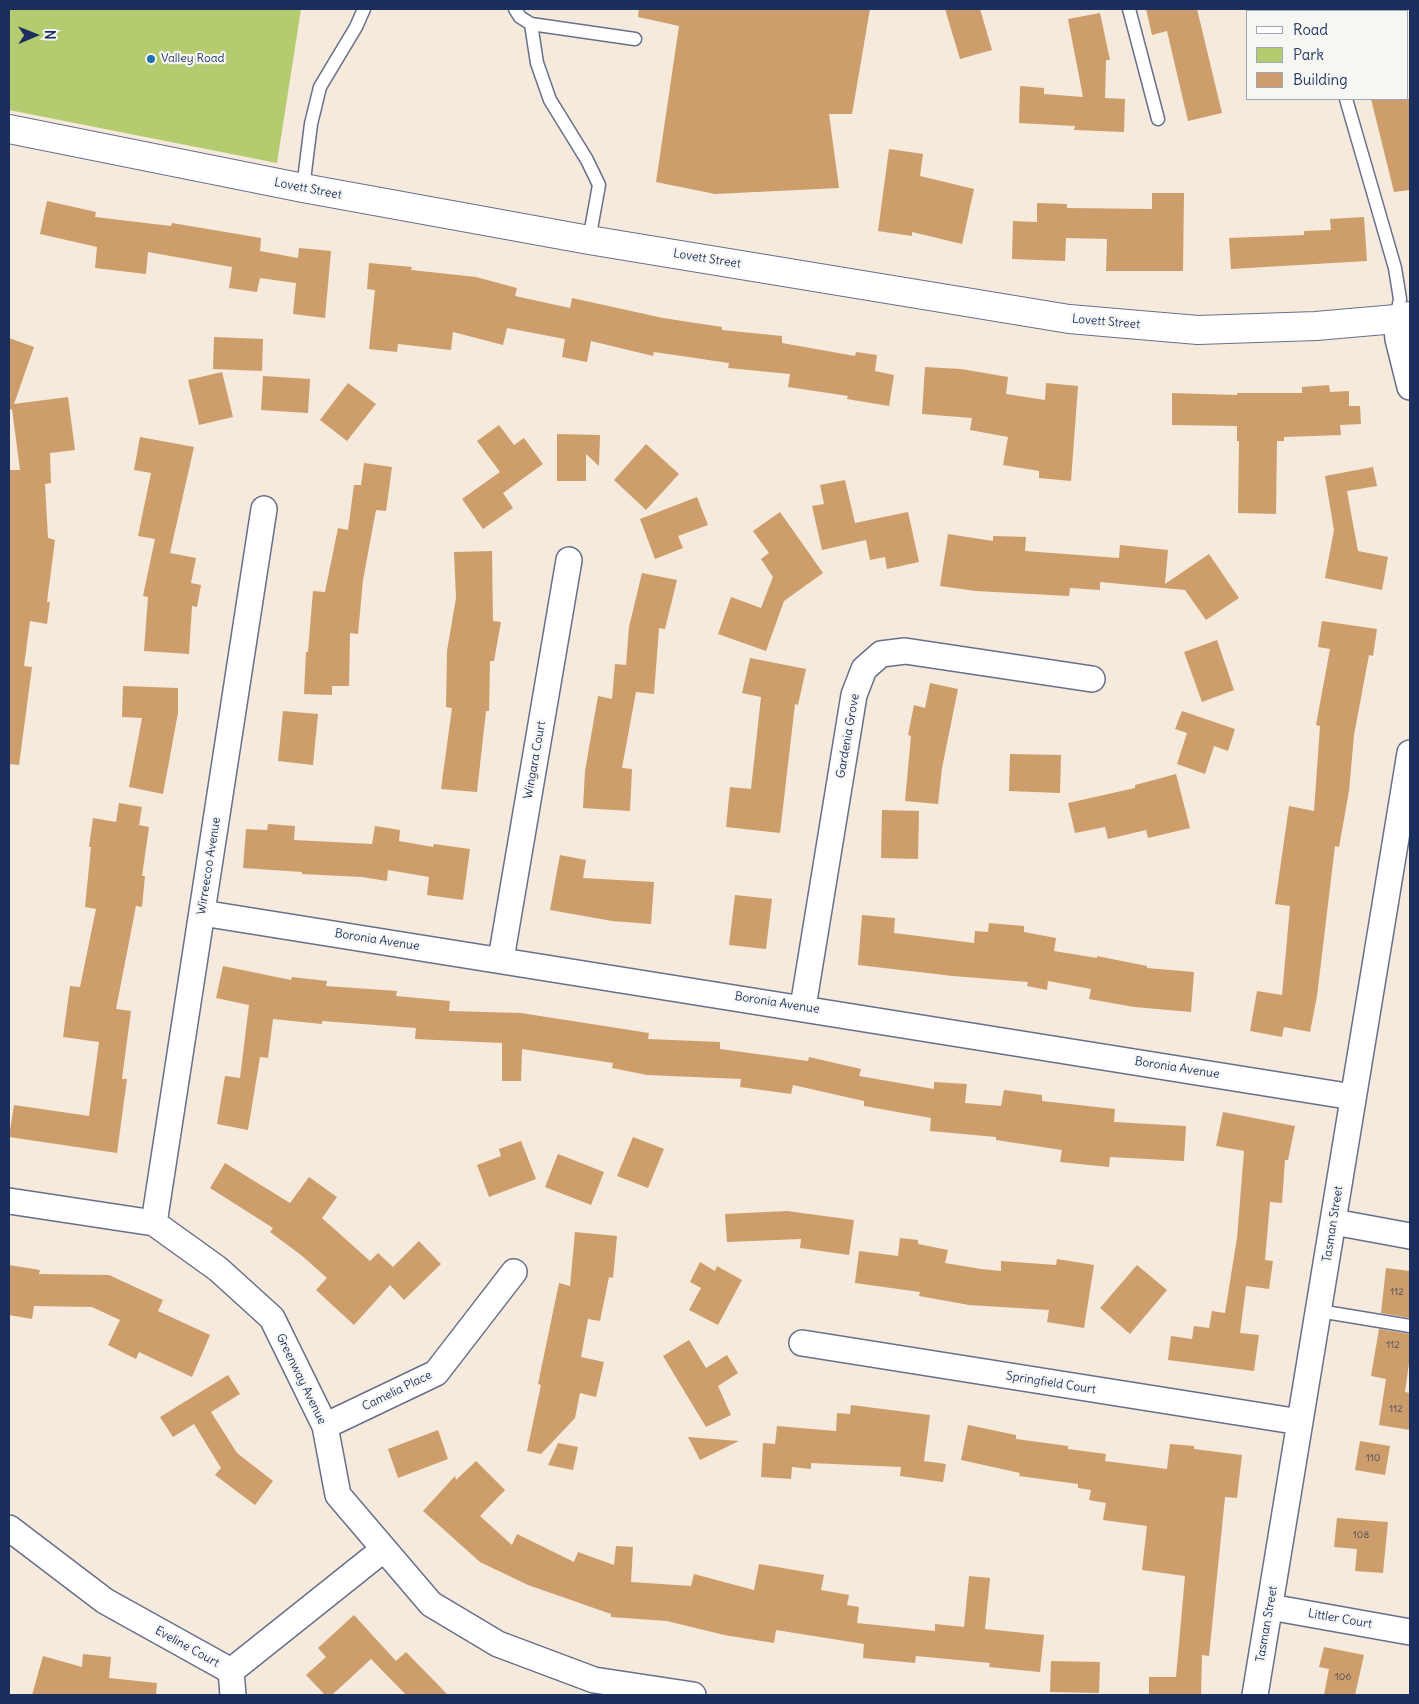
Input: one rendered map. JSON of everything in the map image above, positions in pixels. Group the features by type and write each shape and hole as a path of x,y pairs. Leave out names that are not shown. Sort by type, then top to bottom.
{"street":[{"name":"Lovett Street","path":"9,130 302,188 589,240 1069,319 1198,330 1316,326 1403,318"},
{"path":"1403,318 1398,339 1410,387"},
{"name":"Wirreecoo Avenue","path":"154,1223 264,509"},
{"name":"Wingara Court","path":"501,960 569,560"},
{"name":"Gardenia Grove","path":"803,1008 854,695 864,669 881,654 906,652 1092,680"},
{"name":"Tasman Street","path":"1255,1695 1410,753"},
{"name":"Boronia Avenue","path":"202,913 1353,1096"},
{"name":"Greenway Avenue","path":"9,1201 154,1223 218,1270 272,1318 325,1426 338,1494 431,1604 498,1644 593,1688 693,1695"},
{"path":"1334,1222 1410,1236"},
{"name":"Camelia Place","path":"325,1426 436,1373 514,1272"},
{"name":"Springfield Court","path":"802,1344 1300,1422"},
{"name":"Eveline Court","path":"9,1528 105,1601 231,1671 384,1549"},
{"name":"Littler Court","path":"1270,1607 1410,1632"},
{"path":"231,1671 233,1695"}],"lane":[{"path":"302,188 311,124 320,87 356,27 364,9"},
{"path":"515,9 520,17 531,24 635,39"},
{"path":"1129,9 1158,119"},
{"path":"531,24 537,63 550,100 587,160 599,185 589,240"},
{"path":"1346,100 1395,268 1403,318"},
{"path":"1319,1311 1410,1326"}],"green space":[{"name":"Valley Road","path":"9,9 301,9 277,163 9,110"}],"building":[{"path":"639,9 870,9 852,114 829,114 839,188 715,194 656,182 679,26 638,17"},
{"path":"945,9 980,9 992,50 960,59"},
{"path":"1146,9 1197,9 1222,113 1188,121 1167,31 1152,35"},
{"path":"1100,13 1110,60 1106,60 1105,98 1125,99 1124,132 1074,130 1075,126 1019,123 1020,86 1044,88 1044,94 1083,97 1068,19"},
{"path":"1410,99 1410,190 1394,192 1371,100"},
{"path":"889,149 923,154 920,176 974,189 962,244 912,232 912,236 878,231"},
{"path":"1152,193 1184,193 1183,271 1106,271 1107,239 1066,238 1065,261 1012,259 1013,221 1037,222 1037,203 1067,204 1067,208 1152,209"},
{"path":"47,201 96,212 95,217 171,226 172,223 261,238 260,251 298,258 299,248 331,251 325,318 293,314 296,283 260,278 257,292 229,288 232,267 148,252 146,274 95,268 97,247 40,234"},
{"path":"1364,217 1367,261 1231,269 1229,238 1304,235 1304,231 1331,230 1330,219"},
{"path":"369,263 412,267 411,270 476,277 517,288 515,296 570,308 572,298 663,318 722,327 722,330 782,336 782,343 855,356 856,352 877,355 875,371 894,375 889,406 847,399 848,396 788,387 790,374 728,368 729,363 654,352 653,356 591,341 587,362 562,357 565,339 507,328 503,345 453,332 451,350 398,344 397,352 369,349 375,290 367,289"},
{"path":"214,337 263,339 262,371 213,369"},
{"path":"9,338 34,347 14,404 68,397 75,450 50,453 51,483 45,484 48,538 55,540 47,602 50,602 47,624 30,621 24,666 32,667 19,765 9,764 9,470 20,470 12,409 9,410"},
{"path":"925,367 961,369 1008,377 1006,394 1045,400 1046,383 1078,386 1071,481 1039,478 1039,471 1003,465 1008,437 970,430 972,418 922,414"},
{"path":"222,372 233,417 199,425 188,380"},
{"path":"263,376 310,379 308,413 261,410"},
{"path":"348,383 376,404 347,441 320,420"},
{"path":"1329,385 1330,392 1349,391 1349,406 1360,406 1361,424 1340,425 1341,435 1284,437 1284,441 1277,441 1276,514 1238,513 1239,441 1237,441 1237,426 1172,425 1172,393 1237,395 1237,393 1302,393 1302,387"},
{"path":"499,425 514,445 524,438 543,464 503,493 513,508 483,529 462,499 500,472 477,441"},
{"path":"557,434 600,435 599,466 586,454 586,481 557,481"},
{"path":"140,437 194,447 170,553 196,558 191,583 201,585 197,607 192,606 189,654 144,651 148,597 143,596 155,539 138,536 151,473 134,470"},
{"path":"646,444 679,474 646,510 614,480"},
{"path":"364,463 392,467 386,511 376,510 363,580 358,634 350,633 349,686 332,686 332,695 304,694 306,652 308,652 313,591 325,592 338,528 348,530 354,485 361,485"},
{"path":"1373,467 1377,486 1347,491 1358,551 1388,557 1382,590 1325,578 1334,530 1325,476"},
{"path":"845,480 855,523 908,512 919,562 887,569 885,557 870,560 866,540 822,550 812,506 824,504 820,485"},
{"path":"697,497 708,525 678,536 683,548 655,559 640,519"},
{"path":"780,512 823,573 784,601 766,651 718,634 731,597 761,608 773,577 761,559 769,553 753,531"},
{"path":"948,534 993,541 993,536 1026,537 1025,551 1119,558 1120,545 1168,550 1165,584 1209,554 1239,598 1206,620 1185,590 1100,582 1100,590 1070,588 1069,596 976,591 940,586"},
{"path":"492,551 493,621 501,622 494,661 490,661 489,711 486,711 477,792 441,789 452,708 446,707 447,651 456,598 454,552"},
{"path":"642,573 677,580 665,629 659,628 654,694 636,692 622,768 632,769 630,811 583,808 585,771 598,696 612,699 615,664 626,665 629,627"},
{"path":"1322,621 1377,629 1373,656 1369,655 1354,735 1349,791 1339,847 1335,846 1317,996 1310,1032 1284,1027 1282,1037 1250,1031 1257,991 1282,995 1290,906 1275,904 1289,806 1314,811 1320,726 1316,725 1330,649 1318,647"},
{"path":"1217,640 1234,690 1202,702 1184,652"},
{"path":"750,658 806,669 798,705 795,704 780,833 726,827 730,787 751,789 761,697 742,693"},
{"path":"930,683 958,689 942,768 938,804 905,801 911,736 908,735 914,705 925,708"},
{"path":"123,686 178,688 178,713 163,794 129,787 142,718 122,717"},
{"path":"283,711 318,714 313,765 278,761"},
{"path":"1182,711 1235,729 1228,751 1214,746 1205,774 1177,764 1187,733 1175,729"},
{"path":"1010,754 1061,755 1060,793 1009,791"},
{"path":"1176,774 1190,828 1148,838 1146,830 1108,839 1105,827 1075,833 1068,803 1135,788 1135,785"},
{"path":"119,803 142,807 139,825 149,827 142,876 145,876 142,907 136,906 116,1009 131,1011 122,1079 127,1079 117,1153 9,1137 14,1105 89,1116 99,1042 63,1037 70,986 80,987 96,909 85,907 93,818 116,822"},
{"path":"882,810 919,811 918,859 881,858"},
{"path":"268,824 295,826 294,840 372,844 375,826 400,830 399,841 433,847 434,844 470,849 463,900 427,895 429,877 388,870 387,881 362,877 302,874 302,872 243,868 246,829 267,830"},
{"path":"560,855 586,860 583,878 654,882 651,924 612,921 550,910"},
{"path":"735,895 772,899 766,949 729,945"},
{"path":"862,915 895,918 894,933 974,943 975,931 988,932 989,923 1024,926 1024,932 1056,938 1054,951 1097,958 1097,956 1147,966 1147,968 1194,972 1191,1012 1134,1007 1089,999 1091,989 1048,981 1047,990 1027,986 1028,982 858,965"},
{"path":"223,966 291,980 292,977 327,981 326,986 397,991 396,996 450,1001 449,1011 521,1013 649,1033 648,1039 720,1042 720,1049 808,1061 809,1057 861,1069 859,1076 934,1089 934,1082 967,1084 965,1103 1001,1106 1004,1090 1042,1095 1042,1101 1115,1109 1114,1122 1186,1126 1184,1161 1110,1157 1109,1167 1060,1162 1062,1150 996,1140 996,1137 930,1131 931,1118 864,1106 864,1101 793,1085 791,1094 740,1087 741,1079 647,1075 612,1068 613,1063 522,1049 521,1081 502,1081 502,1043 415,1039 416,1028 322,1021 322,1024 273,1019 268,1058 260,1057 248,1130 217,1124 225,1076 240,1078 249,1005 216,998"},
{"path":"1223,1112 1295,1126 1288,1160 1285,1160 1282,1203 1270,1202 1265,1260 1273,1261 1269,1289 1246,1286 1240,1333 1259,1335 1254,1371 1168,1360 1171,1336 1192,1339 1194,1326 1209,1328 1212,1311 1225,1313 1237,1238 1244,1151 1216,1146"},
{"path":"633,1137 664,1149 648,1188 617,1176"},
{"path":"521,1141 536,1179 489,1197 477,1165 501,1156 499,1149"},
{"path":"558,1154 604,1172 591,1205 545,1187"},
{"path":"225,1163 290,1203 309,1177 337,1197 322,1218 370,1261 378,1253 393,1267 419,1241 441,1264 404,1300 390,1285 354,1325 316,1290 327,1278 301,1255 270,1232 273,1228 210,1188"},
{"path":"787,1211 854,1220 849,1255 800,1248 801,1239 727,1242 725,1214"},
{"path":"575,1232 617,1236 613,1278 609,1277 600,1321 588,1319 581,1357 604,1362 596,1397 580,1393 575,1418 541,1454 527,1451 541,1385 538,1384 559,1283 570,1286"},
{"path":"900,1238 918,1240 918,1244 948,1250 945,1263 981,1269 1001,1271 1001,1261 1056,1265 1057,1259 1094,1265 1084,1328 1047,1322 1049,1310 969,1305 919,1296 920,1292 855,1283 859,1251 898,1256"},
{"path":"700,1262 715,1271 717,1266 742,1280 718,1325 689,1310 701,1288 690,1282"},
{"path":"9,1265 40,1270 39,1274 109,1275 163,1300 158,1311 210,1335 192,1377 139,1352 136,1359 108,1345 120,1320 92,1307 34,1306 32,1319 9,1315"},
{"path":"1137,1265 1167,1290 1130,1334 1100,1308"},
{"path":"1386,1268 1410,1271 1410,1318 1381,1313"},
{"path":"1379,1329 1410,1334 1410,1356 1405,1392 1410,1393 1410,1430 1379,1425 1386,1379 1371,1376"},
{"path":"689,1340 706,1368 727,1355 738,1373 718,1386 731,1415 706,1427 663,1356"},
{"path":"228,1375 240,1394 211,1412 237,1453 273,1481 255,1505 215,1475 221,1468 194,1424 173,1437 160,1417"},
{"path":"851,1405 930,1415 924,1461 946,1464 943,1482 900,1476 901,1467 811,1463 811,1469 792,1467 791,1479 761,1477 763,1443 775,1444 777,1426 836,1431 837,1413 850,1414"},
{"path":"968,1425 1016,1435 1016,1439 1068,1446 1068,1449 1106,1454 1105,1461 1167,1469 1170,1444 1194,1446 1194,1449 1242,1455 1237,1498 1225,1497 1209,1656 1202,1655 1201,1695 1149,1695 1149,1677 1176,1677 1185,1576 1142,1570 1147,1526 1103,1520 1106,1503 1089,1500 1091,1490 1078,1488 1078,1484 1019,1476 1020,1473 961,1460"},
{"path":"438,1430 448,1459 398,1478 388,1449"},
{"path":"688,1437 739,1441 700,1460"},
{"path":"1360,1441 1390,1446 1385,1475 1355,1470"},
{"path":"558,1443 578,1447 573,1470 548,1465"},
{"path":"476,1461 505,1490 480,1516 512,1545 517,1534 574,1562 578,1552 614,1565 616,1546 633,1547 631,1582 691,1586 694,1574 754,1590 759,1564 824,1575 821,1590 849,1595 847,1605 859,1607 857,1623 935,1631 935,1624 964,1627 969,1576 990,1578 985,1629 1044,1635 1040,1672 989,1667 990,1663 916,1656 915,1663 863,1658 864,1644 776,1630 774,1643 724,1635 667,1621 611,1617 611,1614 528,1585 480,1562 423,1511 455,1476 456,1480"},
{"path":"1337,1518 1388,1522 1383,1573 1355,1571 1357,1549 1334,1547"},
{"path":"354,1615 396,1661 406,1652 448,1695 406,1695 371,1659 332,1695 325,1695 306,1675 326,1657 318,1648"},
{"path":"1324,1647 1364,1655 1355,1695 1324,1695 1329,1669 1319,1667"},
{"path":"83,1654 111,1657 109,1678 157,1683 156,1695 32,1695 43,1656 82,1667"},
{"path":"1051,1661 1100,1662 1099,1693 1050,1692"}],"place":[{"name":"Valley Road","path":"151,59"}]}
